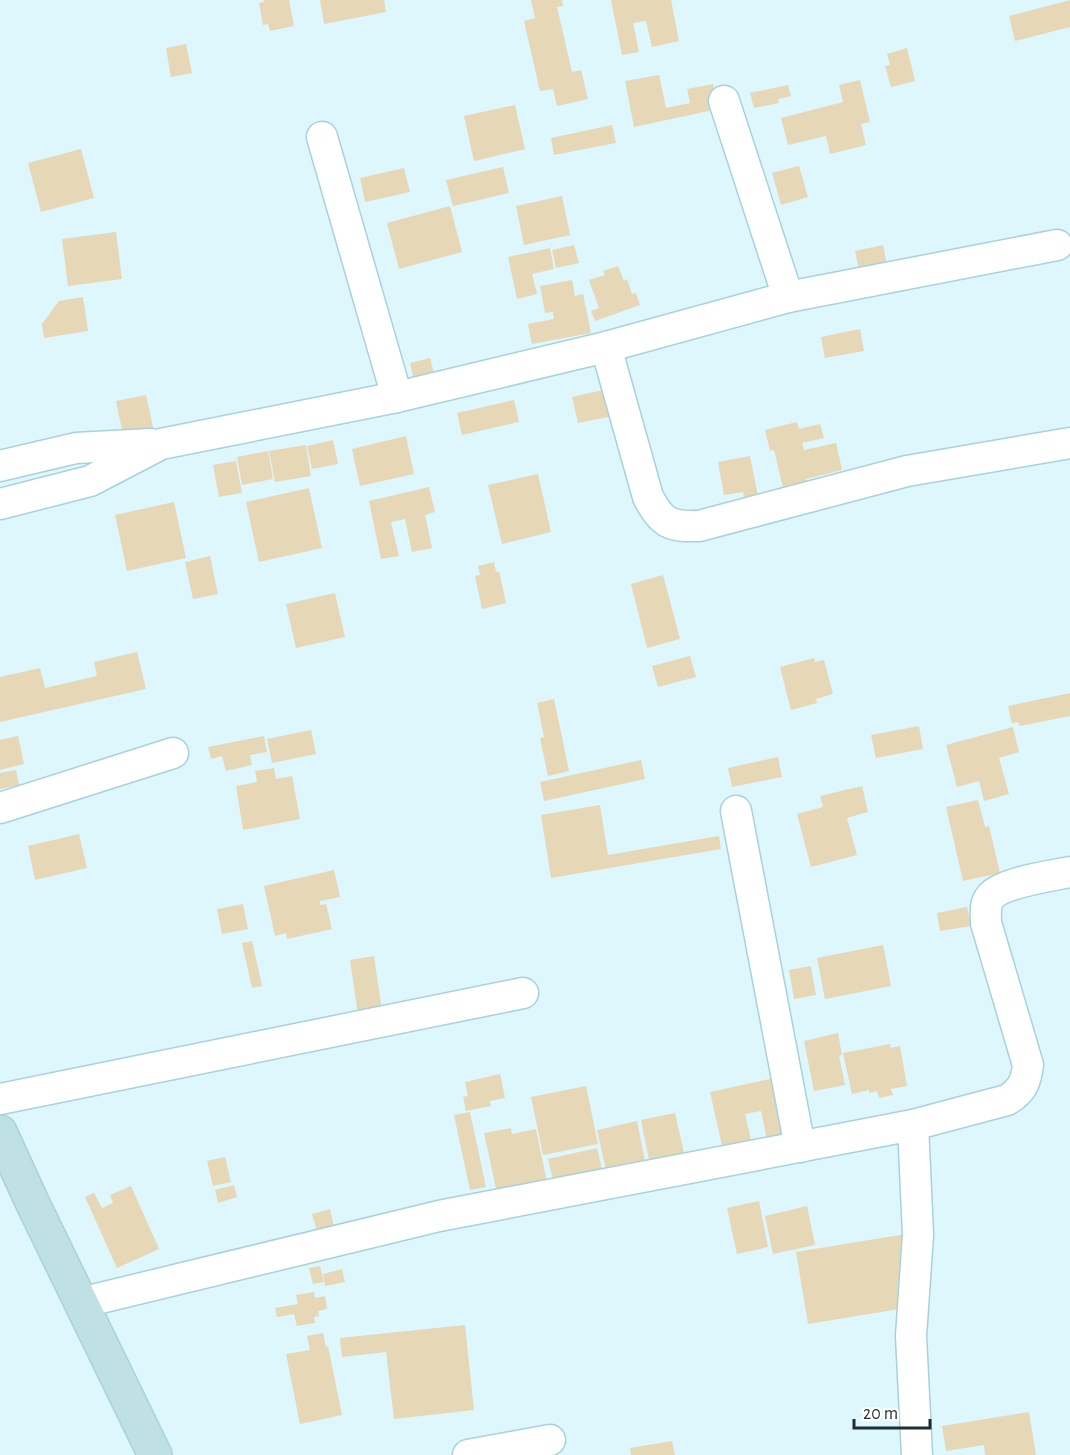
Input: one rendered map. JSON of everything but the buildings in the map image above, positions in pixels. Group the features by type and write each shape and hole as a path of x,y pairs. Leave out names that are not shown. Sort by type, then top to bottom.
{"street":[{"path":"724,100 788,297"},
{"path":"322,137 397,397"},
{"path":"0,466 76,448 161,444 397,397 606,347 788,297 1057,244"},
{"path":"606,347 648,497 658,514 667,523 681,527 699,526 907,471 1070,443"},
{"path":"0,504 90,481 161,444"},
{"path":"0,808 173,753"},
{"path":"736,811 800,1147"},
{"path":"80,1304 440,1216 913,1125 1006,1100 1018,1093 1026,1082 1028,1065 986,923 985,906 992,895 1005,887 1070,872"},
{"path":"0,1099 523,993"},
{"path":"913,1125 918,1235 911,1336 917,1455"},
{"path":"0,1132 80,1304 154,1455"},
{"path":"468,1455 550,1440"}]}
